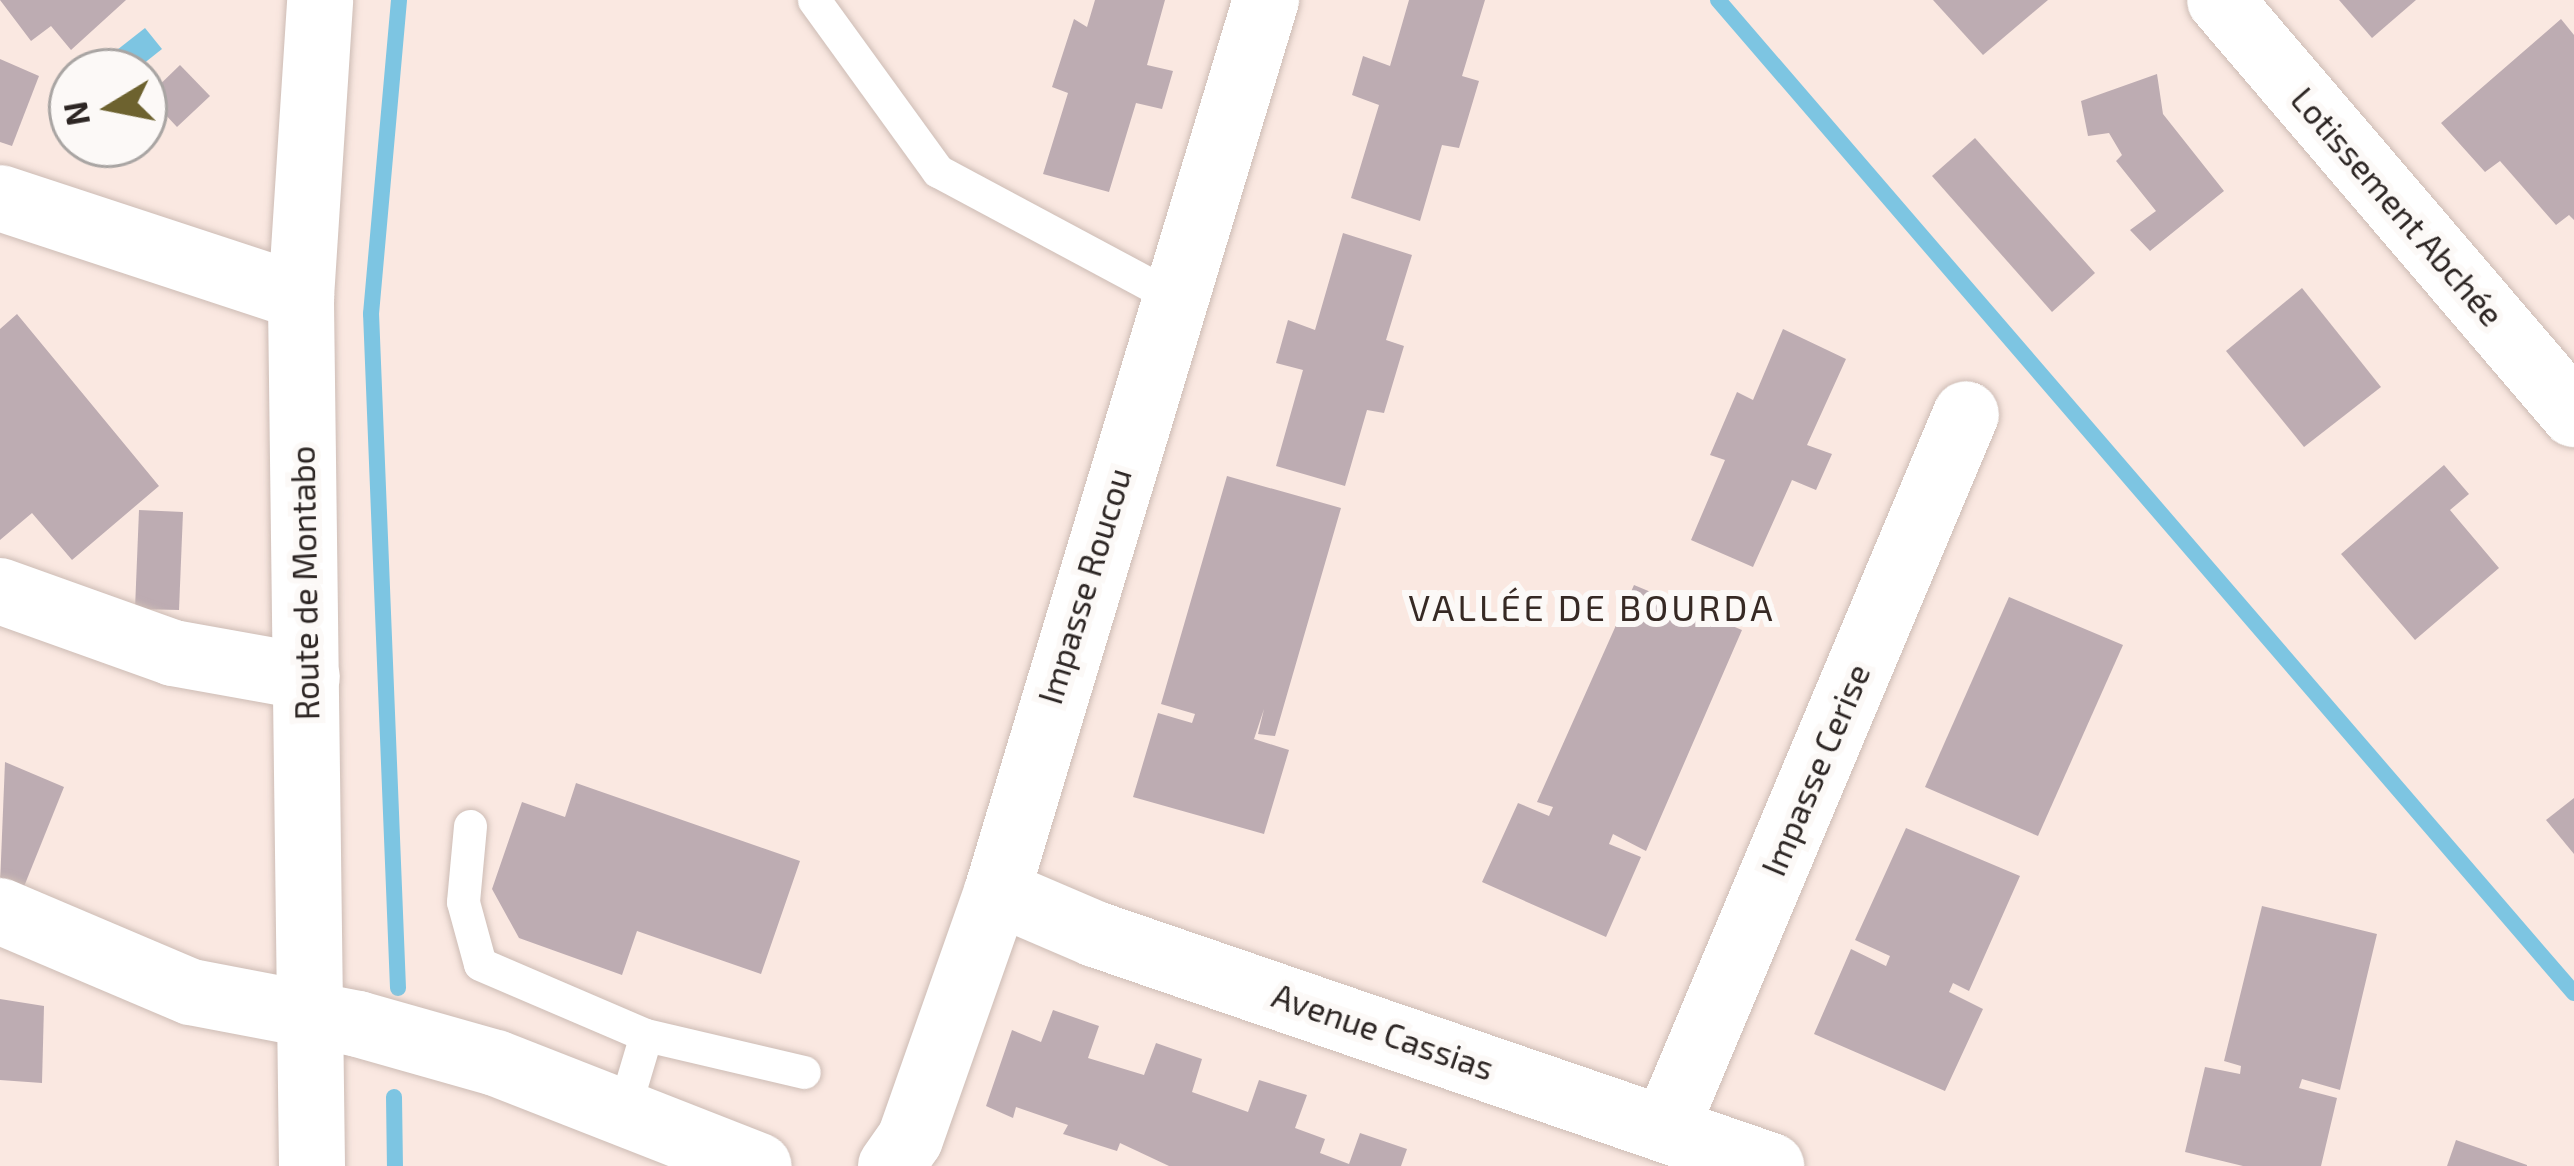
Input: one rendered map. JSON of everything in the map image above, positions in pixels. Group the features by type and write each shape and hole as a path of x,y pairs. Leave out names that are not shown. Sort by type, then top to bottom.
{"street":[{"name":"Route de Montabo","path":"312,1166 301,297 320,0"},
{"name":"Impasse Roucou","path":"891,1166 910,1139 997,892 1171,296 1265,0"},
{"name":"Lotissement Abchée","path":"2220,0 2574,414"},
{"path":"0,198 301,297"},
{"name":"Impasse Cerise","path":"1666,1125 1966,414"},
{"path":"0,590 173,653 307,677"},
{"name":"Avenue Cassias","path":"997,892 1095,934 1666,1125 1771,1166"},
{"path":"0,910 190,992 496,1063 759,1166"}],"lane":[{"path":"814,0 938,171 1171,296"},
{"path":"470,826 463,902 479,964 646,1035 804,1072"},
{"path":"623,1112 646,1035"}],"water":[{"path":"145,28 161,48 120,48"}],"building":[{"path":"0,0 126,0 73,48 51,26 31,41"},
{"path":"1095,0 1165,0 1147,65 1173,71 1162,109 1136,103 1109,192 1043,174 1068,93 1052,87 1074,19 1087,27"},
{"path":"1409,0 1485,0 1462,76 1479,81 1459,148 1442,145 1420,221 1351,198 1379,105 1352,95 1363,56 1390,66"},
{"path":"1933,0 2048,0 1983,55"},
{"path":"2339,0 2416,0 2372,38"},
{"path":"2561,19 2574,35 2574,220 2569,215 2556,225 2500,161 2485,172 2441,123"},
{"path":"0,59 39,76 12,146 0,142"},
{"path":"180,65 210,96 177,127 168,117 168,77"},
{"path":"2157,74 2163,114 2224,191 2150,251 2130,230 2156,211 2116,161 2122,155 2109,133 2088,136 2081,101"},
{"path":"1975,138 2095,273 2052,312 1932,176"},
{"path":"1343,233 1412,255 1386,340 1404,346 1384,413 1367,410 1345,486 1276,466 1303,370 1276,363 1288,320 1315,330"},
{"path":"2302,288 2381,387 2304,447 2226,351"},
{"path":"17,314 159,486 72,560 32,513 0,540 0,329"},
{"path":"1783,329 1846,359 1807,445 1832,454 1816,490 1792,480 1753,567 1691,540 1725,460 1710,455 1737,392 1753,400"},
{"path":"2444,465 2469,494 2450,510 2499,568 2415,640 2341,554"},
{"path":"1227,476 1341,508 1275,736 1258,734 1264,709 1254,739 1289,750 1264,834 1133,797 1158,713 1192,723 1195,714 1161,704"},
{"path":"139,510 183,512 179,610 135,609"},
{"path":"1634,585 1742,630 1646,851 1613,834 1609,844 1641,857 1606,937 1482,882 1518,803 1549,816 1553,807 1537,802"},
{"path":"2009,597 2123,645 2038,836 1925,787"},
{"path":"5,762 64,787 21,894 0,884"},
{"path":"576,783 800,861 761,974 637,931 622,975 519,938 492,889 522,802 565,817"},
{"path":"2574,798 2574,854 2546,820"},
{"path":"1906,828 2020,876 1969,991 1953,983 1949,992 1983,1009 1945,1091 1814,1034 1851,949 1886,966 1890,956 1855,940"},
{"path":"2262,906 2377,934 2340,1090 2302,1079 2299,1088 2337,1098 2321,1166 2243,1166 2185,1152 2205,1067 2240,1074 2241,1066 2224,1061"},
{"path":"0,999 44,1006 42,1083 0,1080"},
{"path":"1053,1010 1099,1026 1088,1058 1144,1075 1156,1043 1202,1059 1192,1092 1248,1112 1259,1080 1307,1095 1295,1128 1325,1139 1320,1153 1349,1164 1360,1133 1407,1149 1401,1166 1169,1166 1120,1143 1117,1151 1063,1134 1068,1125 1016,1107 1013,1118 986,1106 1012,1030 1041,1042"},
{"path":"2456,1140 2527,1165 2527,1166 2447,1166"}],"waterway":[{"path":"398,988 371,314 399,0"},
{"path":"1718,0 2574,993"},
{"path":"394,1097 395,1166"}],"district":[{"name":"VALLÉE DE BOURDA","path":"1592,607"}]}
